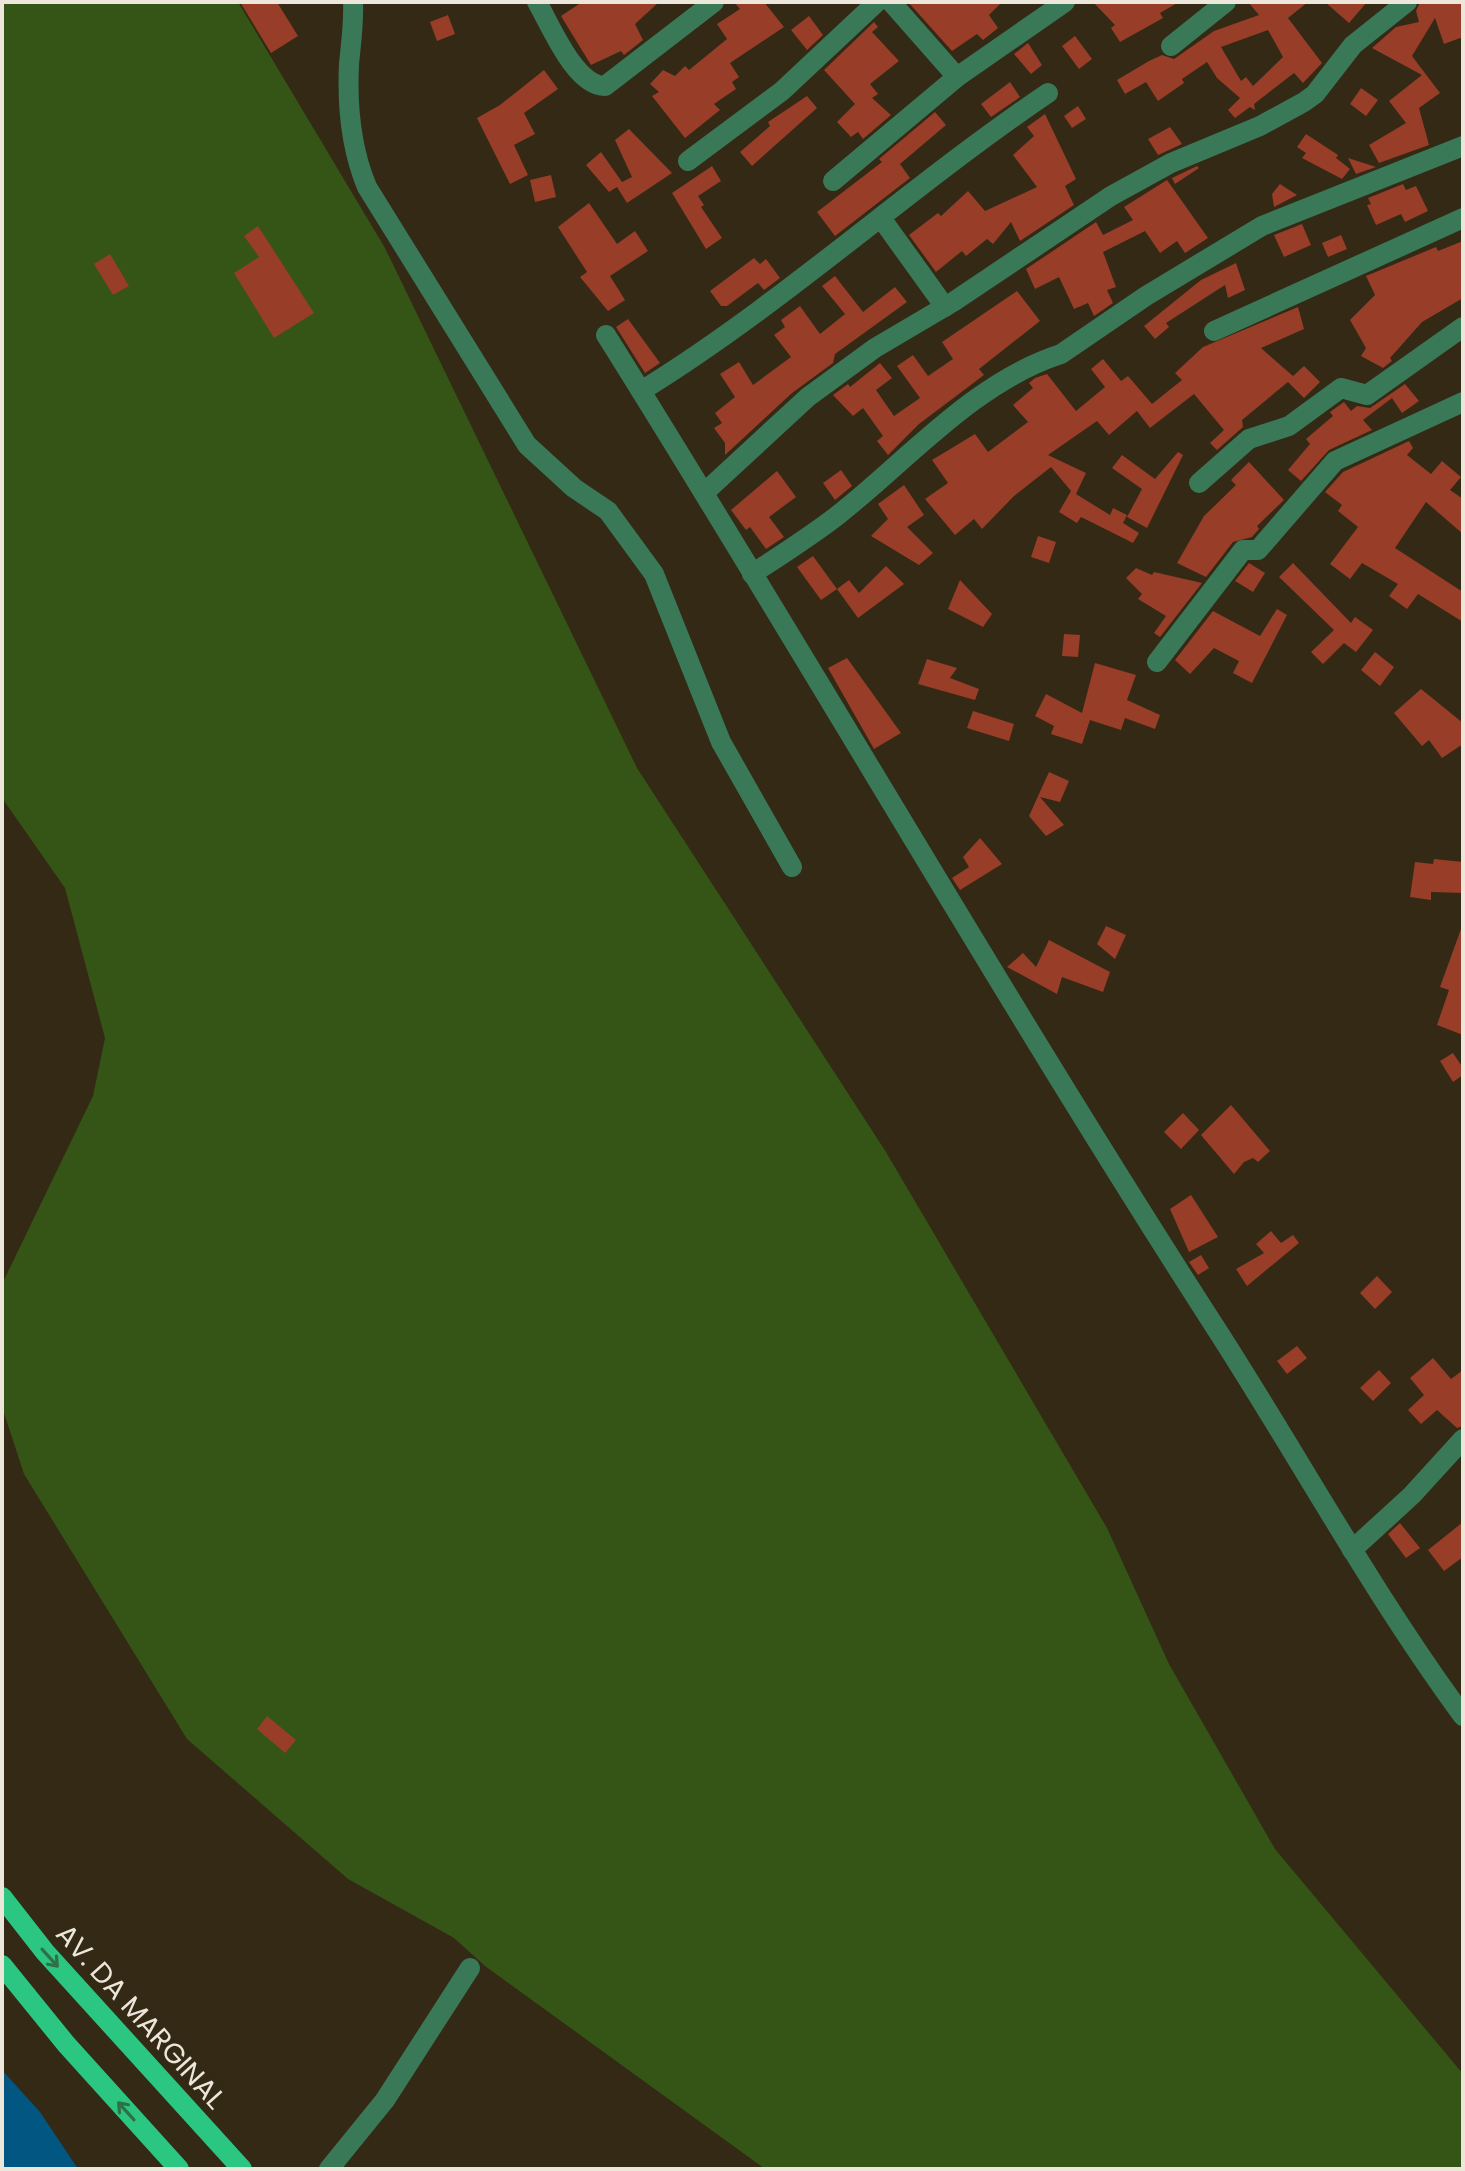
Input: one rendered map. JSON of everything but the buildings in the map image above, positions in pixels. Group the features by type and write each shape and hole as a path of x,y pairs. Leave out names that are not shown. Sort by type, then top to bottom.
{"main road":[{"name":"AV. DA MARGINAL","path":"2,1897 45,1952 242,2169"},
{"path":"2,1965 66,2044 179,2169"}],"street":[{"path":"353,2 355,26 349,64 352,131 358,166 367,187 527,445 574,488 608,511 654,574 721,742 792,867"},
{"path":"537,2 581,76 589,83 605,86 714,2"},
{"path":"688,161 782,91 877,2"},
{"path":"891,2 957,77"},
{"path":"833,181 957,77 1065,2"},
{"path":"1171,46 1226,2"},
{"path":"704,493 808,397 875,348 945,307 1111,196 1171,163 1260,126 1304,102 1315,94 1353,45 1407,2"},
{"path":"641,391 881,218 990,132 1048,93"},
{"path":"752,574 838,515 988,392 1039,360 1061,354 1220,250 1284,217 1463,146"},
{"path":"881,218 945,307"},
{"path":"1214,331 1463,218"},
{"path":"1199,483 1249,439 1289,426 1341,388 1367,395 1443,338 1463,327"},
{"path":"606,335 1056,1076 1408,1640 1463,1716"},
{"path":"1157,662 1243,550 1258,550 1335,461 1463,402"},
{"path":"1352,1550 1412,1495 1463,1439"},
{"path":"329,2169 385,2100 470,1968"}],"green space":[{"path":"2,2 238,2 385,248 637,768 886,1152 1107,1528 1169,1664 1275,1849 1463,2074 1463,2169 765,2169 485,1966 454,1938 348,1879 187,1739 24,1474 2,1407 2,1284 93,1096 105,1038 65,888 2,798"}],"water":[{"path":"2,2070 40,2112 78,2169 2,2169"}]}
